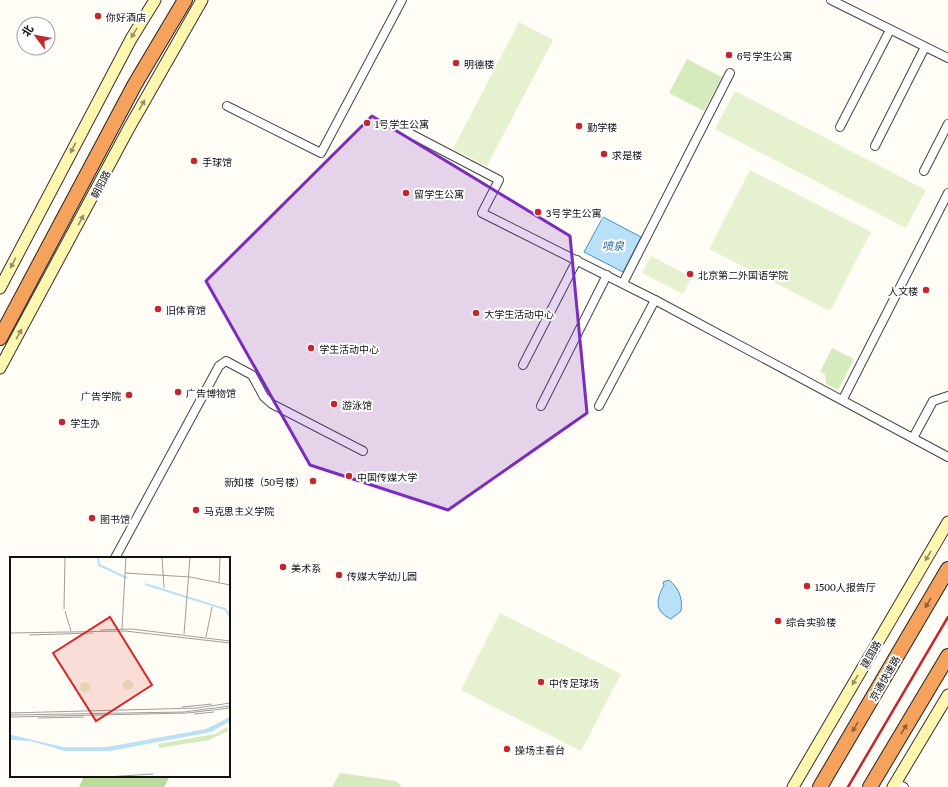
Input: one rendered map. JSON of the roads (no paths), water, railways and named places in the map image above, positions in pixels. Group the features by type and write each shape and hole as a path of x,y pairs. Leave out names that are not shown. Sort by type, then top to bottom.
{"highway":[{"path":"0,319 127,79 174,0"},
{"name":"朝阳路","path":"0,338 135,84 185,0"},
{"name":"京通快速路","path":"820,787 948,569"},
{"path":"870,787 948,656"}],"street":[{"path":"0,288 130,39 154,0"},
{"name":"朝阳路","path":"0,368 129,128 202,0"},
{"path":"227,106 321,153 402,0"},
{"path":"831,0 948,58"},
{"path":"840,127 890,30"},
{"path":"875,146 925,47"},
{"path":"623,283 730,73"},
{"path":"392,124 499,180 482,213 623,283 843,399 948,457"},
{"path":"924,171 948,124"},
{"path":"843,399 948,193"},
{"path":"524,365 577,260"},
{"path":"542,406 607,275"},
{"path":"599,406 655,300"},
{"path":"116,557 219,366 226,361 252,375 264,397 272,404 363,451"},
{"path":"913,438 933,400 948,396"},
{"name":"建国路","path":"793,787 948,522"},
{"path":"898,786 948,695"}],"water":[{"name":"喷泉","path":"603,217 641,237 623,272 584,252"},
{"path":"669,580 678,590 681,602 681,611 671,619 665,616 659,609 658,605 659,596 664,585 663,582"}],"railway":[{"path":"848,787 948,617"}],"place":[{"name":"你好酒店","path":"98,16"},
{"name":"6号学生公寓","path":"729,55"},
{"name":"明德楼","path":"456,63"},
{"name":"1号学生公寓","path":"367,123"},
{"name":"勤学楼","path":"579,126"},
{"name":"求是楼","path":"604,154"},
{"name":"手球馆","path":"194,161"},
{"name":"留学生公寓","path":"406,193"},
{"name":"3号学生公寓","path":"538,212"},
{"name":"北京第二外国语学院","path":"690,274"},
{"name":"人文楼","path":"926,290"},
{"name":"旧体育馆","path":"158,309"},
{"name":"大学生活动中心","path":"476,313"},
{"name":"学生活动中心","path":"311,348"},
{"name":"广告博物馆","path":"178,392"},
{"name":"广告学院","path":"129,395"},
{"name":"游泳馆","path":"334,404"},
{"name":"学生办","path":"62,422"},
{"name":"中国传媒大学","path":"349,476"},
{"name":"新知楼（50号楼）","path":"313,481"},
{"name":"马克思主义学院","path":"196,510"},
{"name":"图书馆","path":"92,518"},
{"name":"美术系","path":"283,567"},
{"name":"传媒大学幼儿园","path":"339,575"},
{"name":"1500人报告厅","path":"807,586"},
{"name":"综合实验楼","path":"778,621"},
{"name":"中传足球场","path":"541,682"},
{"name":"操场主看台","path":"507,749"}]}
